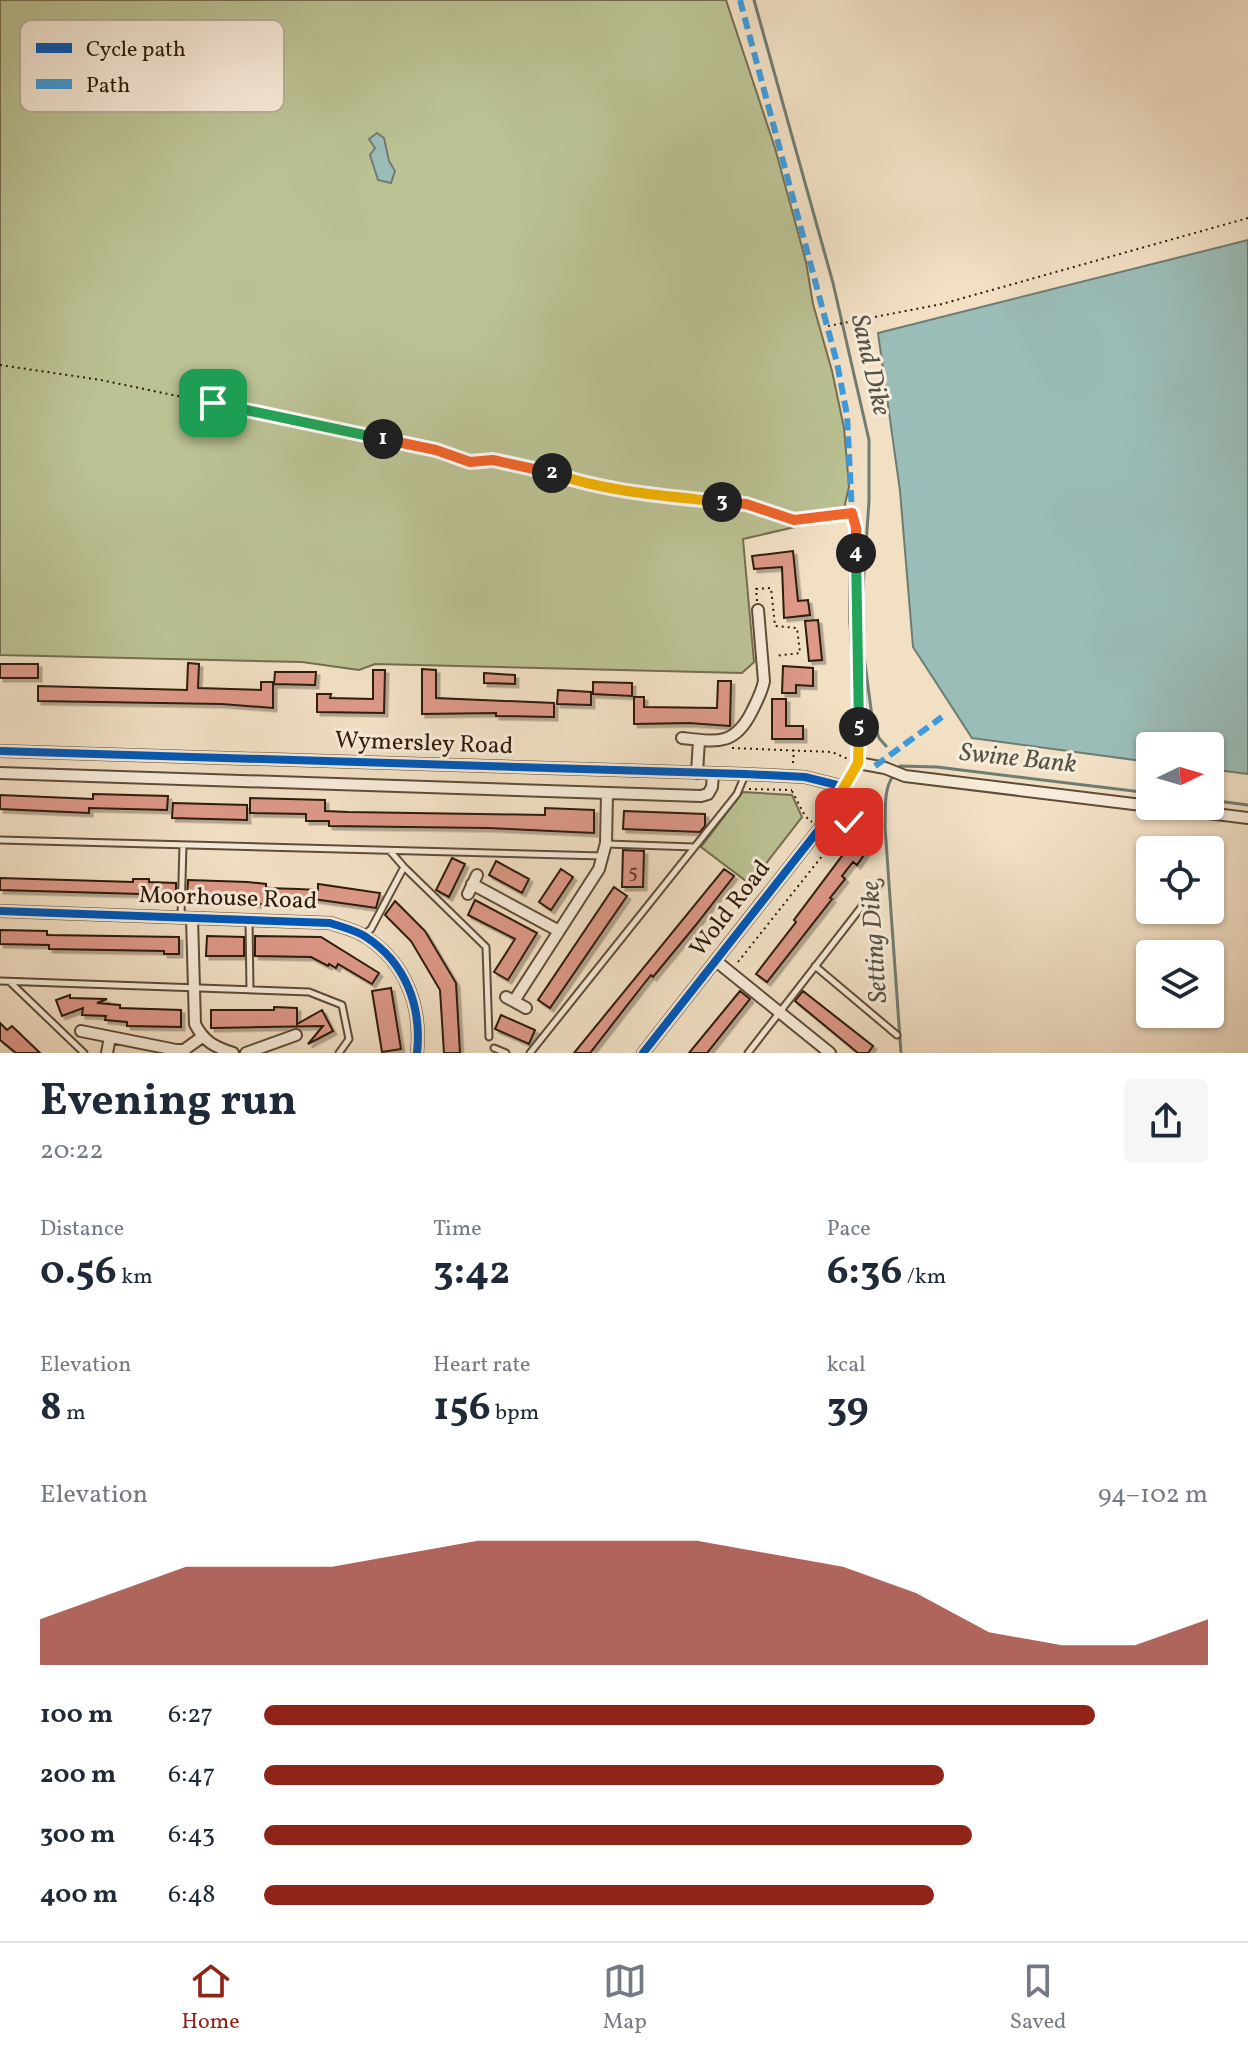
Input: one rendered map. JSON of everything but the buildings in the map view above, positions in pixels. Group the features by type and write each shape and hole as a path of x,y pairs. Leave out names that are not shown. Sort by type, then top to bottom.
{"street":[{"path":"852,513 856,528 855,614 860,697 858,763 905,776 1136,804"},
{"path":"682,738 727,739 737,735 744,727 762,691 762,657 768,622 758,610"},
{"path":"697,773 699,740"},
{"name":"Wymersley Road","path":"0,751 745,774 805,777 845,787"},
{"name":"Wold Road","path":"643,1053 831,810 858,763"},
{"name":"Wymersley Road","path":"0,773 701,796 708,794 712,787 713,773"},
{"path":"526,1008 510,999 599,869 606,843 607,793"},
{"path":"1224,815 1248,818"},
{"path":"472,884 559,931"},
{"name":"Moorhouse Road","path":"0,911 330,923 364,935 388,954 411,992 418,1012 417,1053"},
{"path":"186,918 195,1024 202,1037 215,1047 233,1053"},
{"path":"716,961 830,1053"},
{"path":"81,1031 176,1050 190,1046 202,1037"},
{"path":"246,1053 272,1050 296,1035"},
{"path":"107,1053 110,1037"}],"lane":[{"path":"530,1053 694,847 739,788 745,774"},
{"path":"0,840 603,856"},
{"path":"606,843 694,847"},
{"path":"183,845 186,918"},
{"path":"390,850 486,947 489,1037"},
{"path":"364,935 371,929 404,867"},
{"path":"748,1053 880,883"},
{"path":"249,920 250,990"},
{"path":"815,966 897,1035"},
{"path":"0,981 309,992 342,1005 349,1039 339,1053"},
{"path":"9,981 84,1053"},
{"path":"494,1048 506,1053"}],"path":[{"path":"828,326 942,304 1248,218"},
{"path":"0,365 101,380 436,450 470,462 493,460 584,484 653,495 746,504 794,520 852,513"},
{"path":"758,610 756,589 771,588 768,622 775,626 797,628 800,653 762,657"},
{"path":"729,748 832,752 858,763"},
{"path":"793,769 794,750"},
{"path":"792,783 792,790 805,816 813,823"},
{"path":"739,788 792,790"},
{"path":"729,971 849,822 831,810"},
{"path":"827,834 835,840"}],"green space":[{"path":"0,0 726,0 775,148 806,262 813,304 844,428 849,487 845,504 847,515 743,539 754,662 742,673 375,664 359,670 302,662 0,655"},
{"path":"743,792 792,795 802,817 750,884 701,847"}],"water":[{"path":"377,133 384,138 389,161 395,171 391,183 378,180 370,155 375,148 369,139"},
{"path":"1248,240 1248,774 1224,771 1224,732 1136,732 1136,760 972,738 913,647 900,491 878,333"}],"waterway":[{"name":"Sand Dike","path":"754,0 833,283 869,440 863,648 872,717 879,738 886,746"},
{"name":"Swine Bank","path":"897,770 900,766 937,767 1136,791"},
{"name":"Setting Dike","path":"893,776 886,794 885,827 901,1053"},
{"name":"Swine Bank","path":"1224,802 1248,805"}],"marked path":[{"path":"740,0 837,363 847,415 852,513"},
{"path":"875,766 942,717"}],"cycle path":[{"path":"643,1053 820,828 858,763 860,697 855,614 856,528 852,513"},
{"path":"0,751 745,774 805,777 845,787"},
{"path":"0,911 330,923 349,929 380,948 401,973 414,1003 417,1053"}],"route":[{"path":"213,403 436,450 470,462 493,460 584,484 653,495 746,504 794,520 852,513 856,528 855,614 860,697 858,763 831,810 849,822"}]}
